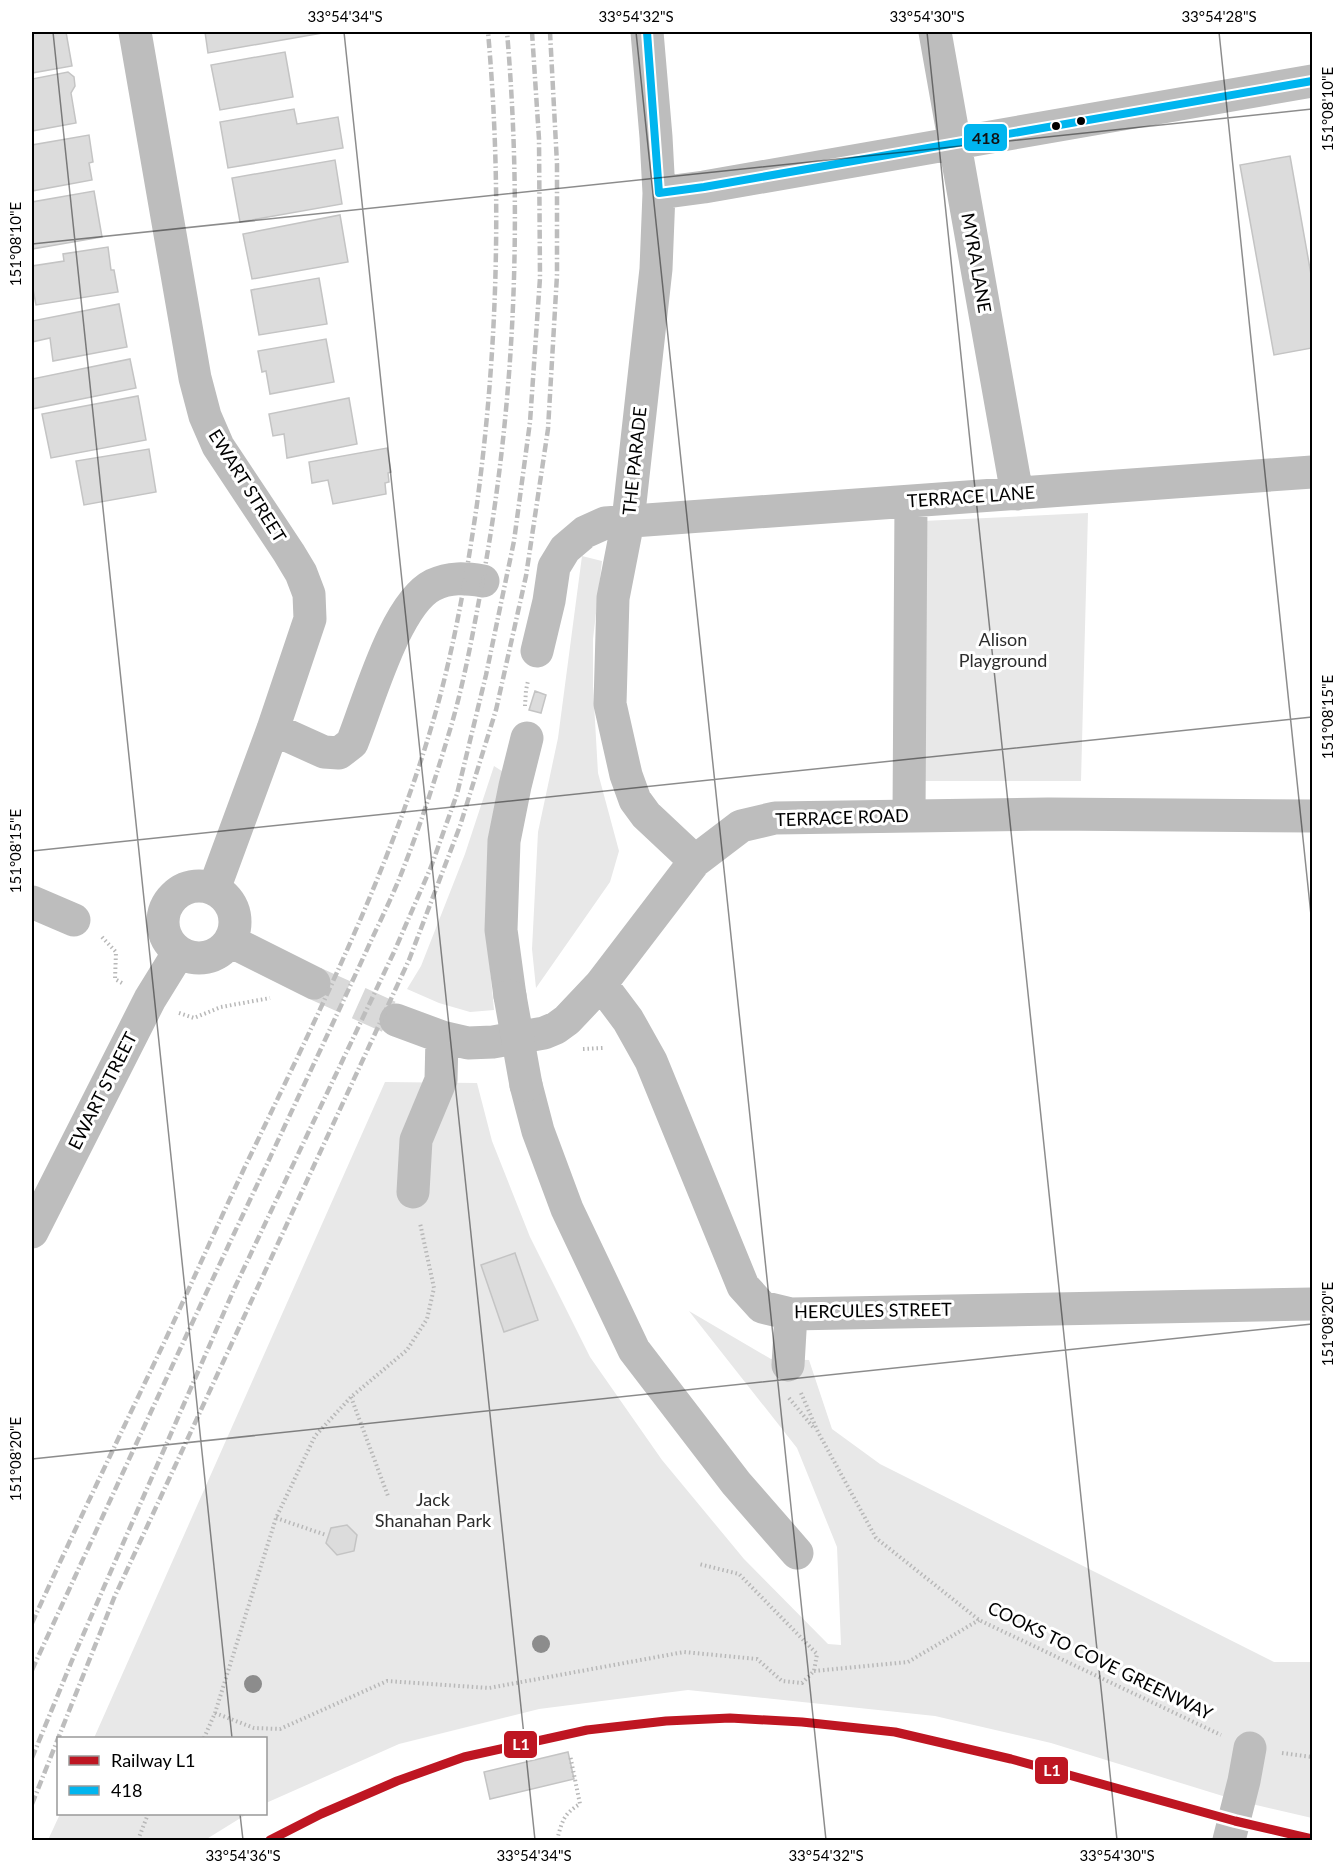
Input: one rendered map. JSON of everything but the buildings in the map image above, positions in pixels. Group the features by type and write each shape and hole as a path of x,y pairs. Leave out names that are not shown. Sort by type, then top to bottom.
{"street":[{"name":"EWART STREET","path":"135,32 195,378 205,416 218,447 295,563 309,594 310,619 273,729 214,889"},
{"name":"THE PARADE","path":"647,32 656,137 658,193 656,269 628,521 614,598 610,704 626,775 635,800 646,815 695,861"},
{"name":"MYRA LANE","path":"935,32 1017,494"},
{"path":"658,193 704,187 1312,81"},
{"name":"TERRACE LANE","path":"537,651 549,601 554,567 565,549 585,532 604,523 1312,472"},
{"path":"909,815 911,502"},
{"path":"273,729 324,752 339,753 352,743 395,632 420,594 433,585 451,579 483,581"},
{"path":"527,738 504,841 501,930 526,1085 538,1131 567,1209 634,1350 736,1483 797,1553"},
{"name":"TERRACE ROAD","path":"396,1020 442,1037 468,1042 493,1042 544,1033 556,1028 567,1020 600,984 695,861 741,826 775,818 1048,814 1312,816"},
{"path":"190,886 214,889 224,896 235,918 230,941 224,948 206,958 197,959 179,952 170,944 164,933 162,921 170,899 190,886"},
{"path":"32,902 74,920"},
{"path":"230,941 315,983"},
{"name":"EWART STREET","path":"32,1232 150,999 179,952"},
{"name":"HERCULES STREET","path":"600,984 628,1020 651,1060 743,1286 762,1307 792,1314 1312,1304"},
{"path":"413,1192 416,1140 441,1080 442,1037"},
{"path":"788,1365 792,1314"},
{"path":"1229,1840 1250,1749"}],"path":[{"path":"527,738 524,710 526,690 537,651"},
{"path":"74,920 93,927 116,952 115,979 129,987"},
{"path":"171,1010 194,1018 220,1007 246,1003"},
{"path":"204,1737 215,1713 276,1518 315,1436 351,1397 407,1350 428,1319 434,1288 413,1192"},
{"name":"COOKS TO COVE GREENWAY","path":"788,1365 818,1432 876,1538 980,1620 1250,1749 1312,1757"},
{"path":"351,1397 388,1496"},
{"path":"276,1518 326,1535"},
{"path":"215,1713 254,1728 280,1729 387,1681 489,1688 684,1652 757,1659 782,1681 802,1683 814,1671 817,1654 739,1574 699,1564"},
{"path":"814,1671 908,1662 980,1620"},
{"path":"557,1840 568,1811 580,1804 570,1755"},
{"path":"138,1840 148,1815"}],"green space":[{"name":"Alison Playground","path":"1088,513 1081,781 920,781 923,521"},
{"path":"582,556 602,561 593,639 598,773 619,851 610,882 536,988 532,949 538,832 558,738"},
{"path":"494,766 505,773 487,937 494,1010 470,1012 439,1003 407,989 421,966 465,854"},
{"name":"Jack Shanahan Park","path":"385,1082 477,1083 492,1141 530,1237 590,1357 662,1460 744,1559 828,1644 841,1645 837,1547 797,1448 689,1311 771,1359 809,1360 832,1429 880,1464 1274,1662 1312,1662 1312,1818 1239,1801 1051,1743 935,1716 688,1690 539,1709 399,1744 267,1803 267,1737 94,1737"},
{"path":"60,1815 245,1815 205,1840 48,1840"}],"tunnel":[{"path":"314,983 396,1020"}],"railway":[{"path":"32,1623 354,933 399,823 436,711 455,634 469,556 490,386 496,268 496,209 488,32"},
{"path":"32,1670 393,894 412,847 452,723 471,643 492,525 508,385 515,244 512,102 507,32"},
{"path":"32,1758 73,1658 235,1287 394,952 431,867 457,794 486,675 514,541 530,422 540,278 539,139 532,32"},
{"path":"59,1737 114,1598 409,960 460,826 496,710 526,576 548,429 557,275 557,164 550,32"},
{"path":"32,1804 57,1741"}],"rail line":[{"name":"L1","path":"270,1840 321,1814 397,1781 464,1757 587,1730 666,1721 730,1718 802,1722 895,1732 1011,1759 1235,1821 1312,1839"}],"transit line":[{"name":"418","path":"647,32 659,193"},
{"name":"418","path":"659,193 1312,81"}]}
